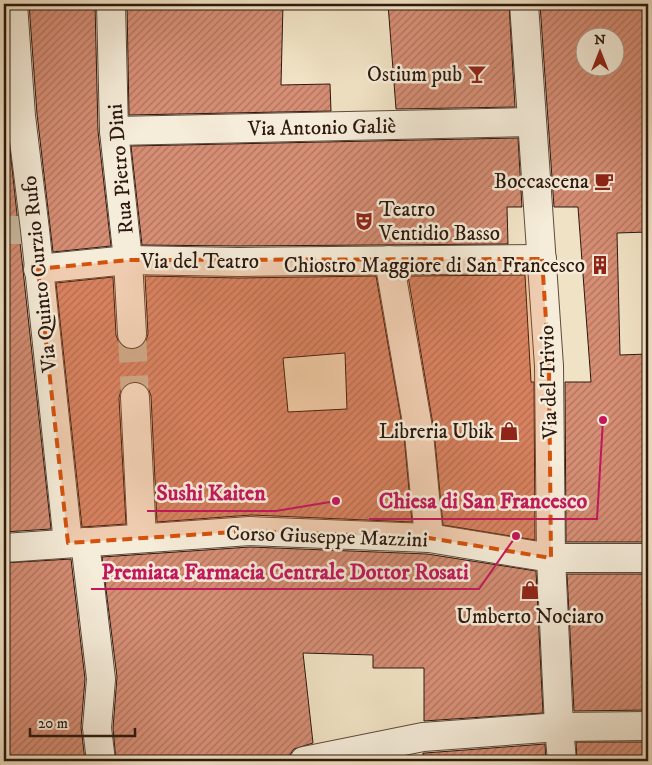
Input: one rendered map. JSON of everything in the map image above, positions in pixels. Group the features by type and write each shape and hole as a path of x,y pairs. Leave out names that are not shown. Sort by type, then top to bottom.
{"street":[{"name":"Via Quinto Curzio Rufo","path":"13,4 21,116 38,269 77,543 101,679 97,728 101,761"},
{"name":"Rua Pietro Dini","path":"111,4 114,131 128,260 132,334"},
{"name":"Via del Trivio","path":"524,4 549,366 551,558 562,761"},
{"name":"Via Antonio Galiè","path":"114,131 531,122"},
{"name":"Via del Teatro","path":"38,269 128,260 239,262 542,259"},
{"path":"389,260 419,434 430,538"},
{"path":"135,397 142,538"},
{"name":"Corso Giuseppe Mazzini","path":"4,548 250,531 430,538 551,558 648,558"},
{"path":"304,761 424,737 559,727 648,726"}],"highlighted area":[{"path":"542,259 549,366 551,558 429,538 250,531 68,543 38,269 128,260"}],"building":[{"path":"29,4 95,4 98,131 111,246 53,252 37,114"},
{"path":"127,4 283,4 281,85 330,84 331,111 129,115"},
{"path":"388,4 509,4 515,107 396,109"},
{"path":"540,4 648,4 648,232 617,233 620,355 648,354 648,542 566,542 565,382 591,382 578,207 554,207"},
{"path":"4,94 51,529 4,532"},
{"name":"Teatro Ventidio Basso","path":"518,138 522,207 507,207 508,244 142,245 131,146"},
{"path":"525,275 531,382 534,382 535,540 443,525 434,431 408,276"},
{"path":"145,276 239,278 376,276 404,436 412,522 251,515 157,522 151,396 148,388 143,383 135,381 126,384 121,390 119,398 126,524 82,527 56,283 113,277 116,335 119,343 125,348 133,350 141,347 146,341 148,334","holes":["345,353 347,409 288,412 283,358"]},
{"path":"250,547 427,554 536,571 543,713 424,721 424,668 373,668 373,655 303,653 313,743 294,749 289,756 289,761 116,761 113,728 117,677 102,557"},
{"path":"71,559 85,679 81,727 85,761 4,761 4,563"},
{"path":"567,574 648,574 648,710 574,711"},
{"path":"576,742 648,742 648,761 577,761"},
{"path":"545,744 546,761 423,761 423,753"}],"tunnel":[{"path":"4,230 35,230"},
{"path":"132,334 135,397"}],"place":[{"name":"Ostium pub","path":"477,74"},
{"name":"Boccascena","path":"604,181"},
{"name":"Teatro Ventidio Basso","path":"364,221"},
{"name":"Chiostro Maggiore di San Francesco","path":"600,265"},
{"name":"Chiesa di San Francesco","path":"603,420"},
{"name":"Libreria Ubik","path":"509,431"},
{"name":"Sushi Kaiten","path":"336,501"},
{"name":"Premiata Farmacia Centrale Dottor Rosati","path":"516,536"},
{"name":"Umberto Nociaro","path":"530,590"}]}
